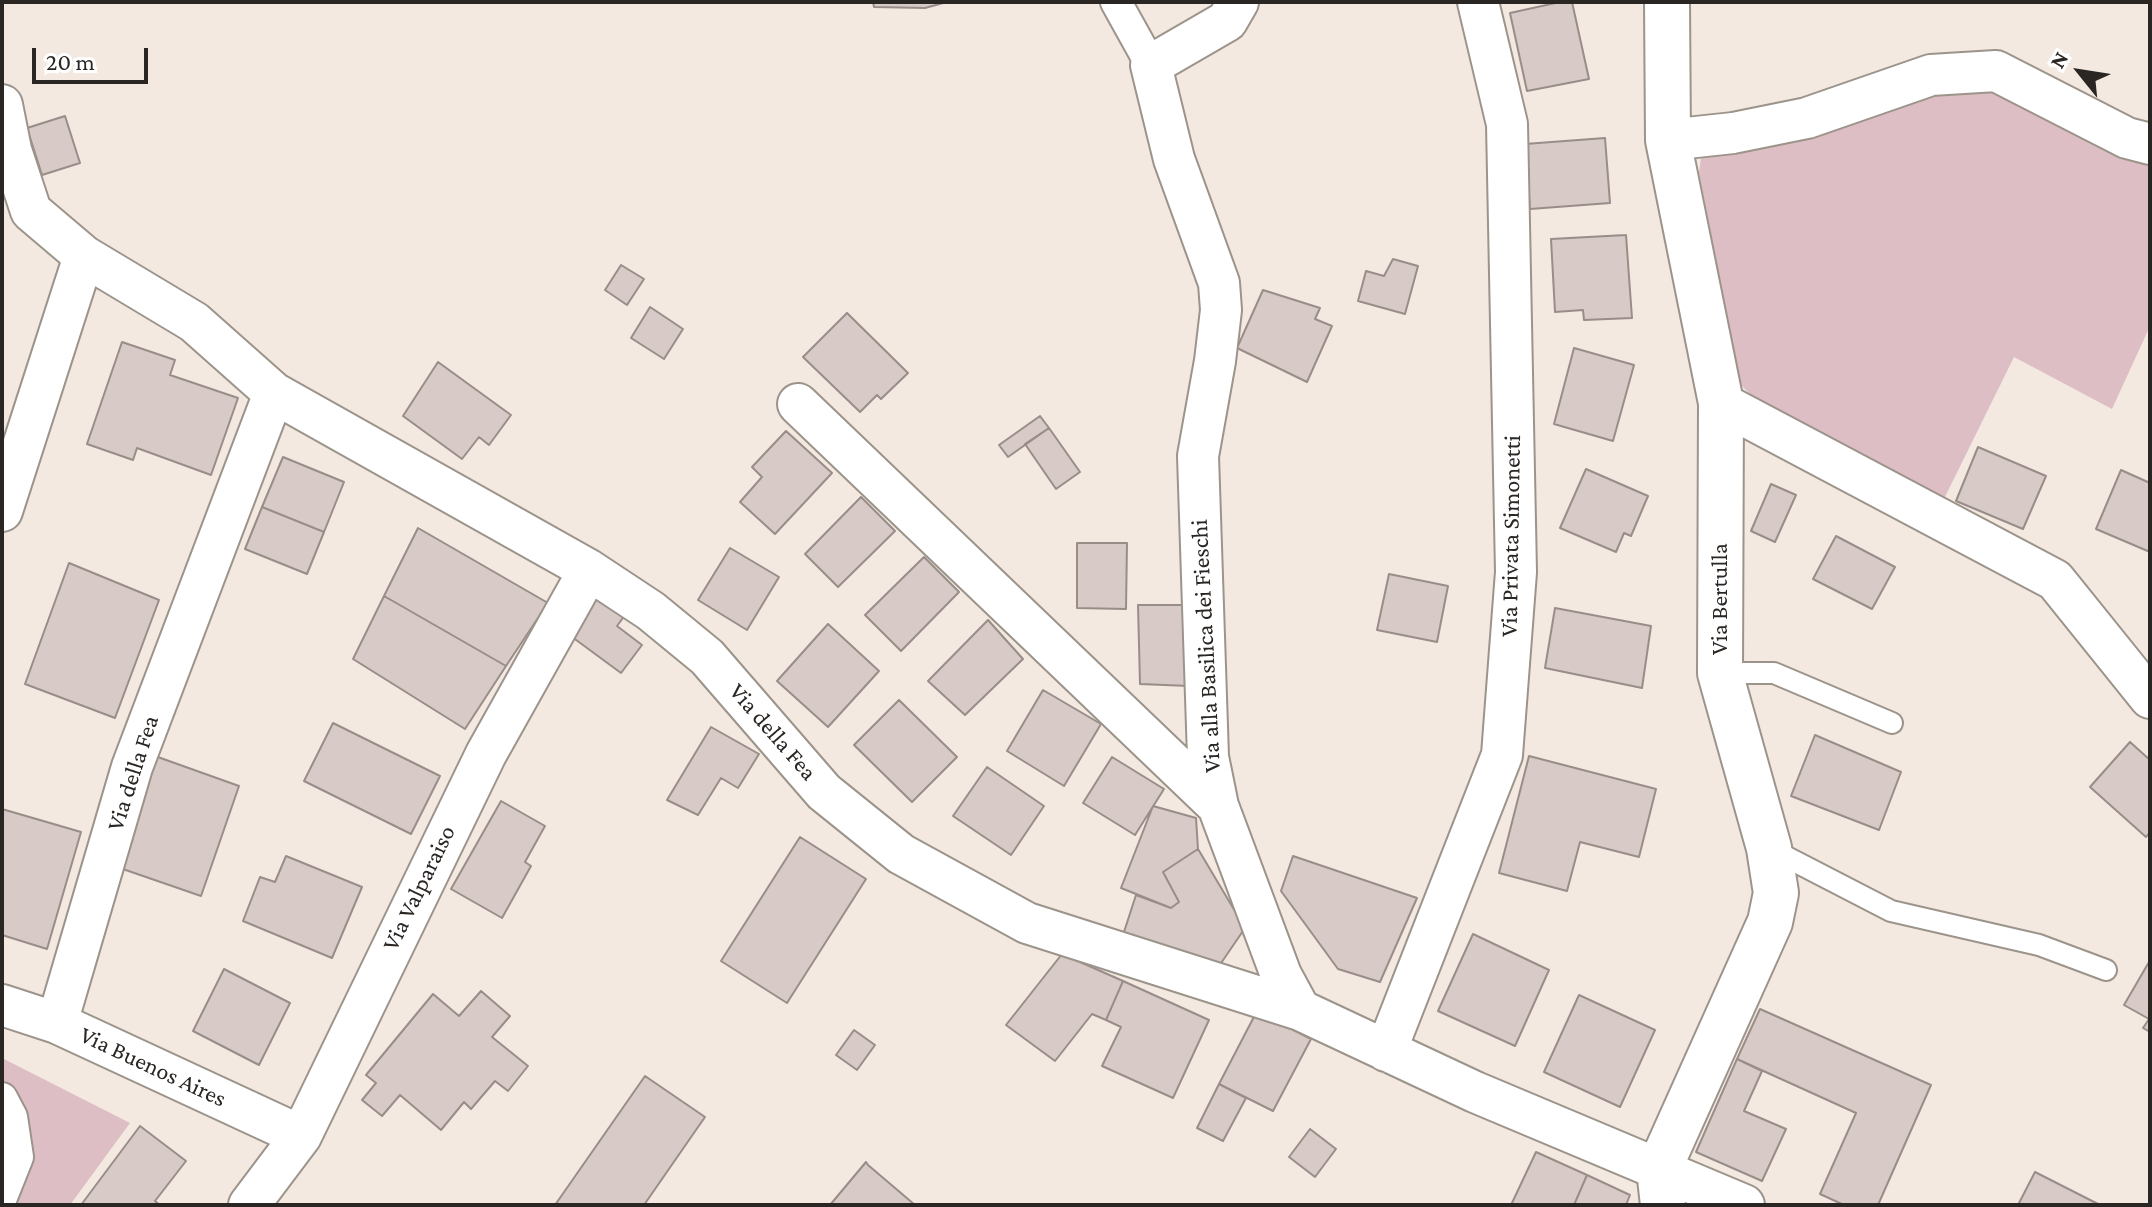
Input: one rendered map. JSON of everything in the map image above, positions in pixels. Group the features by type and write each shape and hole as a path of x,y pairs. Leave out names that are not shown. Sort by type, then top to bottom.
{"street":[{"name":"Via alla Basilica dei Fieschi","path":"1116,2 1151,65 1174,159 1219,283 1221,310 1215,361 1198,456 1208,757 1218,806 1281,975 1300,1010"},
{"path":"1151,65 1227,21 1238,2"},
{"name":"Via Privata Simonetti","path":"1386,1051 1502,755 1516,572 1507,124 1478,2"},
{"name":"Via Bertulla","path":"1661,1187 1770,922 1776,893 1769,848 1720,673 1721,403 1668,140 1667,2"},
{"path":"1668,140 1733,133 1807,118 1931,75 1996,71 2127,138 2150,144"},
{"name":"Via della Fea","path":"2,105 11,150 31,211 84,256 194,322 274,393 589,570 651,611 707,657 824,792 901,854 1027,923 1300,1010"},
{"path":"2,511 84,256"},
{"name":"Via della Fea","path":"57,1023 132,767 274,393"},
{"path":"1721,403 2055,580 2150,698"},
{"path":"798,404 1218,806"},
{"name":"Via Valparaiso","path":"249,1205 301,1136 486,754 589,570"},
{"name":"Via Buenos Aires","path":"2,1005 57,1023 301,1136"},
{"path":"1300,1010 1661,1187 1744,1205"},
{"path":"2,1098 17,1136 18,1157 2,1197"}],"lane":[{"path":"1720,673 1774,673 1892,723"},
{"path":"1769,848 1891,911 2039,945 2106,970"}],"shaded area":[{"path":"1982,78 2150,150 2150,326 2112,409 2014,357 1941,505 1756,400 1742,386 1699,172 1701,158 1709,148"},
{"path":"2,1058 130,1123 70,1205 2,1205"}],"building":[{"path":"873,2 947,2 925,8 874,7"},
{"path":"1572,2 1589,79 1527,91 1510,13"},
{"path":"65,116 80,163 42,175 27,128"},
{"path":"1605,138 1610,203 1530,209 1525,144"},
{"path":"1626,235 1632,318 1584,320 1583,310 1555,312 1551,239"},
{"path":"1393,259 1418,266 1405,314 1358,301 1366,271 1384,276"},
{"path":"621,265 644,279 627,305 605,290"},
{"path":"1263,290 1320,308 1315,319 1332,326 1307,382 1237,348"},
{"path":"650,307 683,329 664,359 631,338"},
{"path":"847,313 908,373 881,399 877,395 860,412 803,357"},
{"path":"122,342 175,360 170,375 238,398 211,475 137,448 133,460 87,444"},
{"path":"1574,348 1634,365 1613,441 1554,424"},
{"path":"438,362 511,415 489,445 479,437 462,459 403,416"},
{"path":"1040,416 1049,428 1008,457 999,445"},
{"path":"1049,428 1080,472 1056,489 1025,444"},
{"path":"786,431 832,473 775,534 740,502 762,477 752,467"},
{"path":"1978,447 2046,476 2023,529 1956,501"},
{"path":"283,457 344,482 324,532 262,507"},
{"path":"1586,469 1648,496 1631,536 1624,533 1616,552 1560,528"},
{"path":"2121,470 2150,483 2150,552 2096,529"},
{"path":"1771,484 1796,495 1775,542 1751,531"},
{"path":"861,497 895,531 838,587 805,554"},
{"path":"262,507 324,532 307,574 245,549"},
{"path":"418,528 548,603 506,666 384,596"},
{"path":"1836,536 1895,567 1872,609 1813,579"},
{"path":"1077,543 1127,543 1126,609 1077,608"},
{"path":"730,548 779,577 747,630 698,600"},
{"path":"924,557 959,592 901,651 865,615"},
{"path":"69,563 159,600 115,718 25,684"},
{"path":"1389,574 1448,586 1437,642 1377,630"},
{"path":"599,590 628,611 617,626 642,645 621,673 568,634"},
{"path":"384,596 506,666 465,729 353,659"},
{"path":"1138,605 1187,605 1189,686 1140,684"},
{"path":"1555,608 1651,626 1642,688 1545,668"},
{"path":"988,620 1023,659 965,715 928,681"},
{"path":"828,624 879,671 828,727 777,681"},
{"path":"1043,690 1101,724 1064,786 1007,751"},
{"path":"899,700 957,757 912,802 854,745"},
{"path":"333,723 440,776 411,834 304,781"},
{"path":"711,727 759,754 738,788 721,778 698,815 667,800"},
{"path":"1815,735 1901,772 1879,830 1791,796"},
{"path":"2130,742 2150,760 2150,832 2146,837 2090,787"},
{"path":"155,756 239,786 201,896 117,867"},
{"path":"1529,756 1656,789 1639,857 1580,842 1567,891 1499,873"},
{"path":"1112,757 1164,789 1135,835 1083,803"},
{"path":"987,767 1044,806 1011,855 953,816"},
{"path":"501,801 545,826 525,862 531,866 502,918 451,889"},
{"path":"1153,806 1196,818 1198,849 1163,872 1179,902 1171,908 1121,888"},
{"path":"2,809 81,832 47,949 2,935"},
{"path":"800,837 866,879 787,1003 721,961"},
{"path":"1198,849 1245,928 1217,969 1123,935 1136,895 1171,908 1179,902 1163,872"},
{"path":"286,856 362,887 332,958 243,921 260,877 275,882"},
{"path":"1293,856 1417,898 1380,982 1338,969 1281,891"},
{"path":"1473,934 1549,970 1515,1046 1438,1011"},
{"path":"1062,954 1123,981 1106,1020 1092,1014 1055,1061 1006,1025"},
{"path":"2149,962 2150,1032 2143,1028 2149,1019 2124,1005"},
{"path":"224,969 290,1003 259,1065 193,1031"},
{"path":"1123,981 1209,1020 1173,1098 1102,1066 1121,1027 1106,1020"},
{"path":"481,991 510,1016 492,1037 528,1066 508,1091 495,1081 471,1109 464,1102 441,1130 400,1095 382,1116 362,1100 376,1083 366,1075 433,994 459,1016"},
{"path":"1579,995 1655,1030 1620,1107 1544,1072"},
{"path":"1760,1009 1931,1085 1878,1205 1844,1205 1820,1194 1856,1113 1737,1059"},
{"path":"1257,1011 1311,1039 1273,1111 1219,1084"},
{"path":"854,1030 875,1045 857,1070 836,1055"},
{"path":"1737,1059 1762,1071 1744,1111 1786,1129 1762,1181 1696,1152"},
{"path":"645,1076 705,1117 644,1205 555,1205"},
{"path":"1219,1084 1246,1098 1223,1141 1197,1128"},
{"path":"140,1126 186,1161 155,1201 160,1205 81,1205"},
{"path":"1310,1129 1336,1149 1315,1177 1289,1157"},
{"path":"1536,1152 1587,1175 1574,1205 1511,1205"},
{"path":"866,1162 868,1165 915,1205 830,1205"},
{"path":"2035,1172 2100,1205 2018,1205"},
{"path":"1587,1175 1630,1195 1626,1205 1574,1205"}]}
